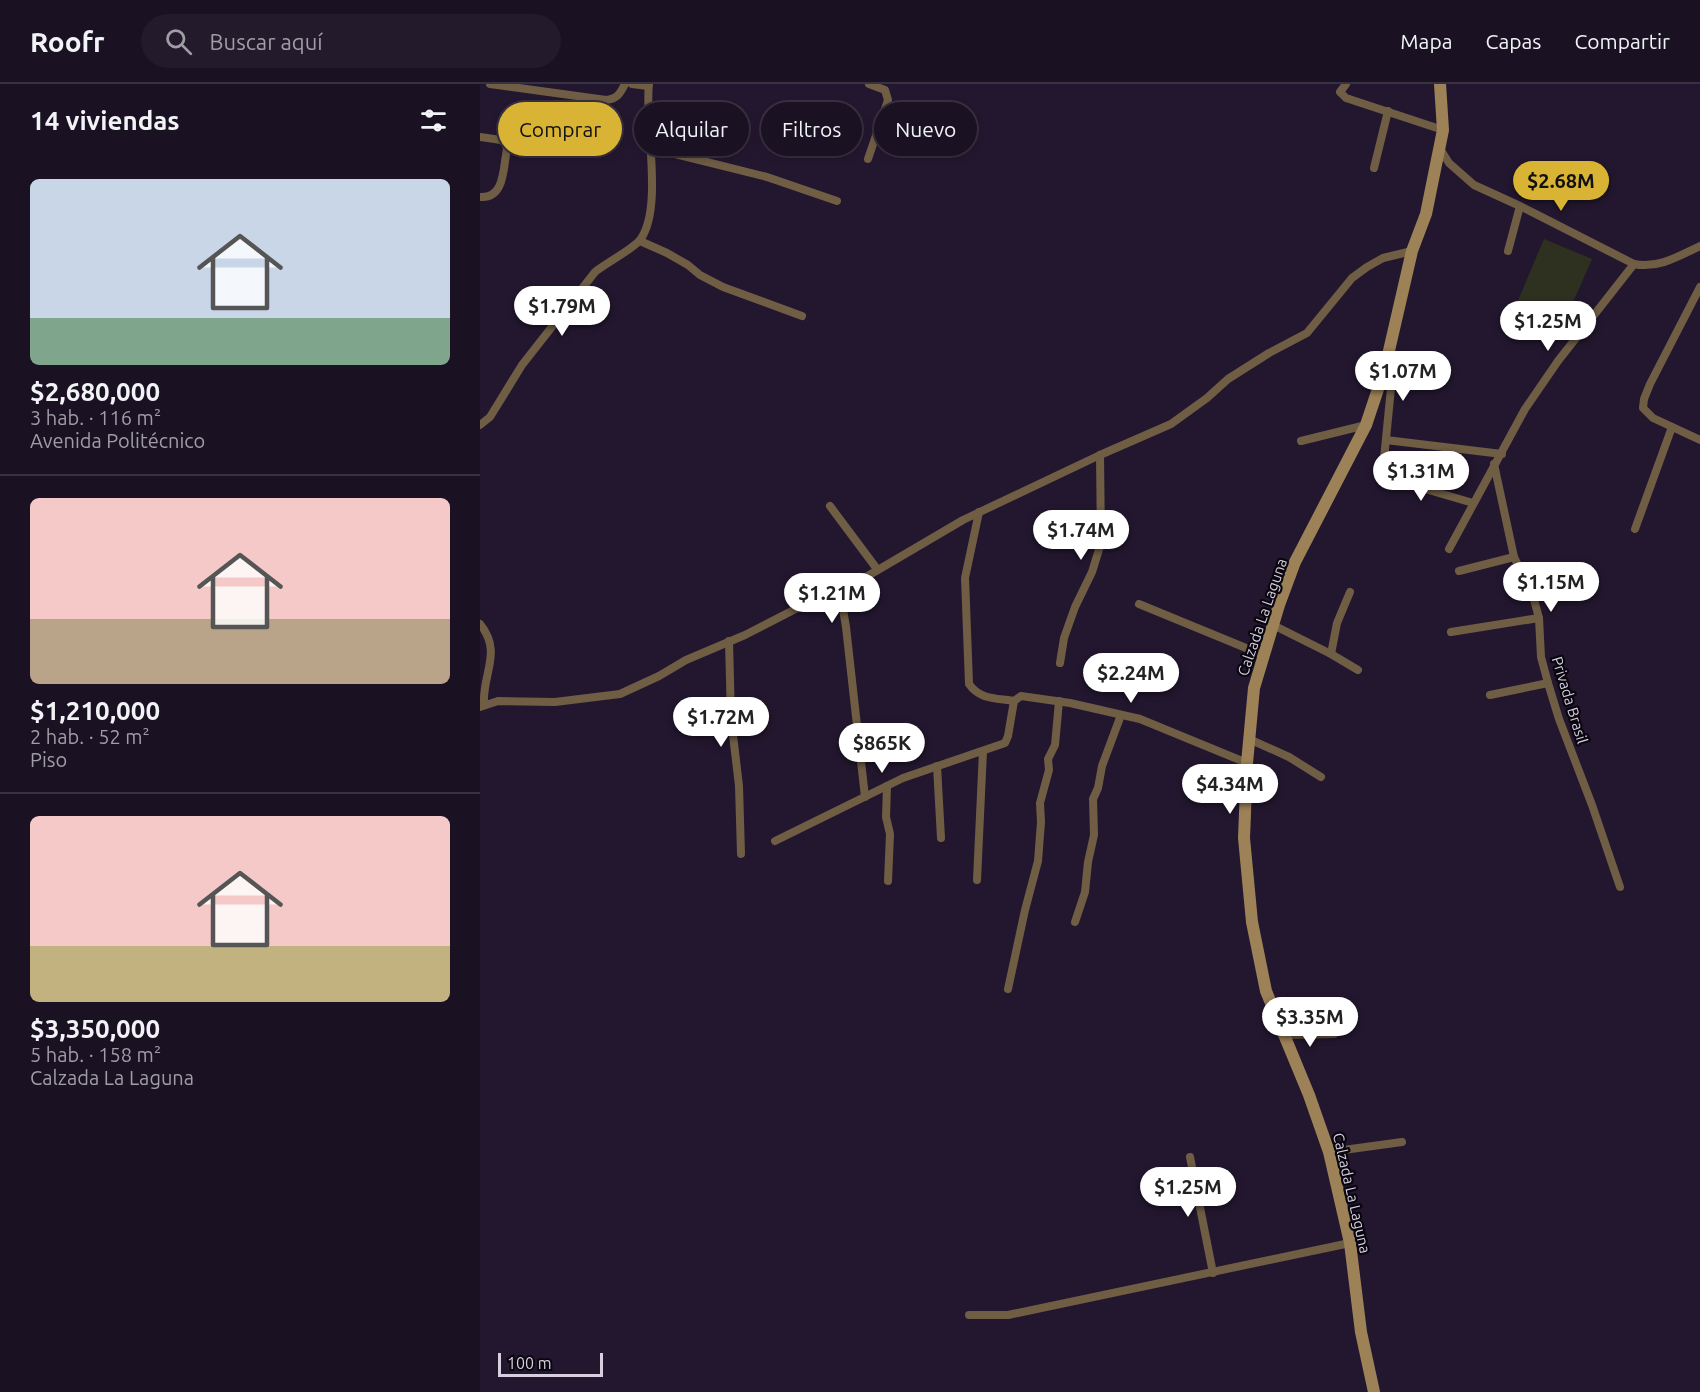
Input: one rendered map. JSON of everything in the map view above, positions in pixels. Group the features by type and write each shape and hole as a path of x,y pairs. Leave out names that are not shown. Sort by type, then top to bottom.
{"street":[{"path":"490,84 606,100 615,99 625,84"},
{"path":"632,84 649,85 650,102"},
{"path":"868,159 888,100 885,90 869,84"},
{"path":"1346,84 1340,92 1346,98 1443,130"},
{"name":"Calzada La Laguna","path":"1374,1392 1361,1332 1350,1243 1329,1152 1266,991 1252,922 1244,838 1247,763 1254,688 1295,562 1366,424 1385,368 1412,250 1426,214 1443,130 1440,84"},
{"path":"1374,168 1388,111"},
{"path":"480,137 501,140 506,144 507,149 499,189 493,195 480,197"},
{"path":"1439,147 1449,163 1474,185 1521,206 1634,264 1645,267 1663,264 1700,246"},
{"path":"480,425 490,417 522,366 595,272 640,241 646,228 651,199 651,156"},
{"path":"683,156 767,177 837,201"},
{"path":"1508,252 1521,206"},
{"path":"640,241 667,253 723,287 802,316"},
{"path":"480,624 492,649 491,668 485,682 482,706 498,701 555,702 620,694 729,640 745,635 839,585 866,577 979,512 1171,424 1207,398 1228,379 1269,353 1307,333 1352,278 1367,267 1383,258 1412,250"},
{"path":"1449,549 1525,409 1551,370 1634,264"},
{"path":"1700,287 1650,384 1643,408 1653,418 1700,440"},
{"path":"1385,368 1391,388 1383,469 1389,477 1473,503"},
{"path":"1301,441 1366,424"},
{"path":"1635,528 1672,427"},
{"path":"1386,440 1502,454"},
{"path":"1060,663 1064,638 1075,607 1092,572 1101,543 1100,455"},
{"name":"Privada Brasil","path":"1494,464 1514,557 1533,596 1539,618 1541,657 1548,683 1620,887"},
{"path":"830,506 877,569"},
{"path":"979,512 965,578 969,684 975,693 985,697 1014,701 1022,696 1059,701 1140,719 1247,763"},
{"path":"1459,571 1514,557"},
{"path":"839,585 846,627 865,797"},
{"path":"1331,654 1337,623 1350,592"},
{"path":"1138,604 1263,655"},
{"path":"1451,632 1539,618"},
{"path":"1273,625 1358,670"},
{"path":"729,640 731,718 739,786 741,854"},
{"path":"1490,695 1548,683"},
{"path":"775,841 903,778 1005,743 1014,701"},
{"path":"1008,989 1038,861 1040,803 1049,770 1048,759 1055,745 1059,701"},
{"path":"1075,922 1084,892 1094,835 1093,799 1098,788 1102,766 1121,715"},
{"path":"1249,739 1289,757 1321,777"},
{"path":"977,880 983,752"},
{"path":"938,766 941,838"},
{"path":"887,786 886,817 890,834 888,881"},
{"path":"1284,1035 1334,1034"},
{"path":"1329,1152 1402,1142"},
{"path":"1190,1157 1213,1273"},
{"path":"969,1315 1008,1315 1350,1243"}],"green space":[{"path":"1544,239 1592,259 1563,325 1516,305"}]}
